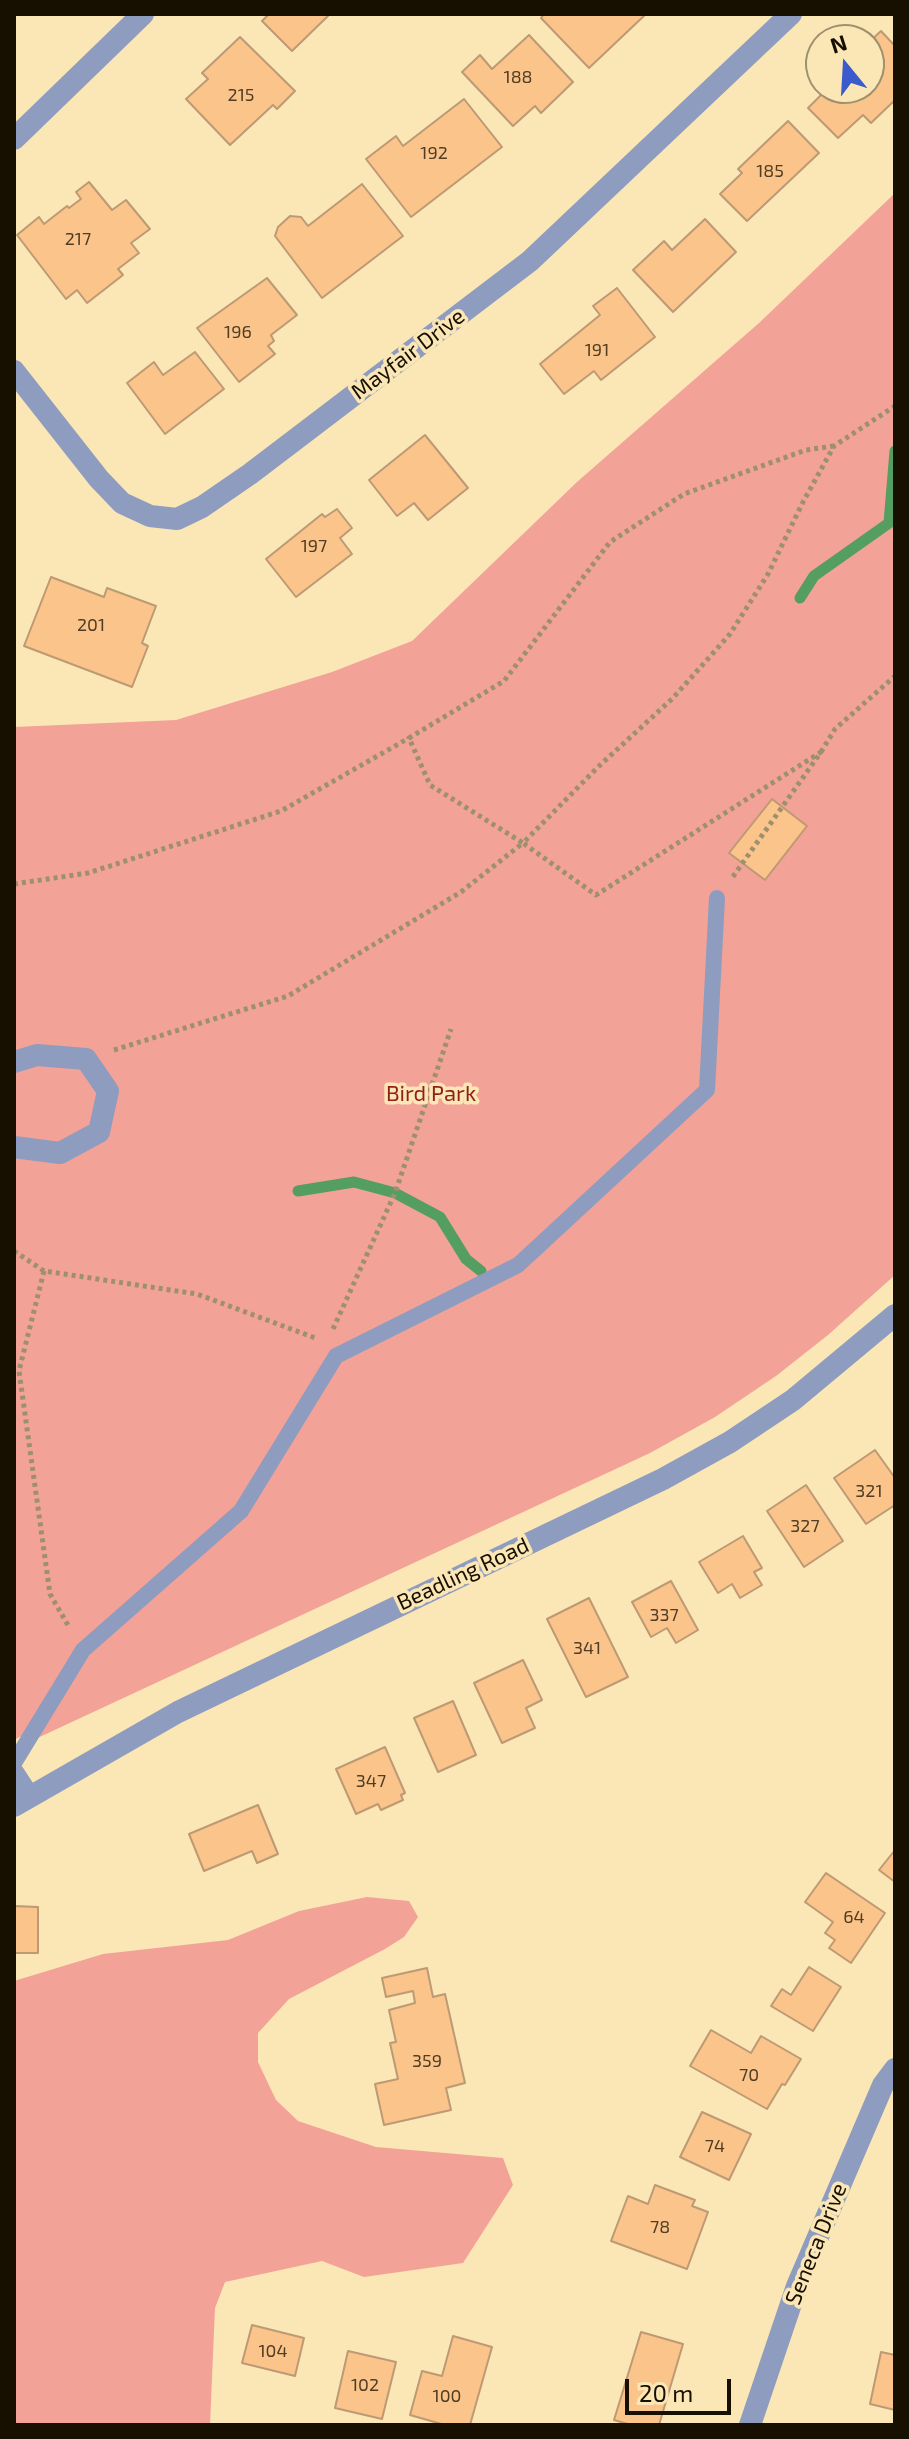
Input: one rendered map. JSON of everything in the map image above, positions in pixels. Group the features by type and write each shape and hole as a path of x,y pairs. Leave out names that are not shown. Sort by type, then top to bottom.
{"street":[{"path":"14,139 143,14"},
{"name":"Mayfair Drive","path":"14,371 99,479 122,503 150,516 177,519 202,507 250,474 530,261 791,14"},
{"path":"14,1062 37,1055 86,1059 108,1091 99,1132 60,1153 14,1147"},
{"name":"Beadling Road","path":"21,1801 178,1712 730,1442 793,1400 895,1315"},
{"path":"14,1774 21,1801"},
{"name":"Seneca Drive","path":"750,2425 797,2286 883,2085 895,2069"}],"lane":[{"path":"14,1763 83,1650 241,1511 336,1356 518,1265 707,1090 717,898"}],"path":[{"path":"14,884 88,873 281,811 504,681 610,542 684,494 806,450 834,446 895,406"},
{"path":"86,1059 288,996 461,892 523,843 598,767 673,698 730,634 768,574 834,446"},
{"path":"717,898 835,729 895,676"},
{"path":"409,738 430,785 523,843 596,895 821,752"},
{"path":"14,1251 44,1271 197,1294 327,1343 395,1193 451,1029"},
{"path":"44,1271 19,1371 50,1594 83,1650"}],"green space":[{"name":"Bird Park","path":"895,193 895,1275 776,1376 715,1417 650,1453 31,1741 29,1732 14,1740 14,727 176,720 332,672 412,641 577,482 759,323"},
{"path":"367,1897 409,1901 418,1917 404,1937 289,1999 258,2033 258,2062 276,2100 298,2121 376,2147 503,2158 513,2185 463,2263 364,2277 322,2261 225,2282 215,2308 210,2425 14,2425 14,1981 103,1954 228,1940 299,1911"}],"building":[{"path":"269,14 330,14 292,51 262,21"},
{"path":"544,14 646,14 589,68 541,18"},
{"path":"529,35 573,82 541,113 535,106 513,126 462,72 480,55 492,69"},
{"path":"885,35 895,46 895,100 871,123 863,115 838,138 808,108 812,104 885,104"},
{"path":"240,37 295,91 277,109 273,105 230,145 186,99 208,79 202,73"},
{"path":"464,99 502,147 411,217 366,159 396,136 403,146"},
{"path":"788,121 819,153 747,221 720,194 742,173 738,169"},
{"path":"89,182 112,210 126,200 150,229 131,243 139,253 118,269 123,275 87,303 77,290 66,299 17,235 39,217 44,224 67,206 69,208 81,199 76,192"},
{"path":"362,184 403,236 322,298 275,236 278,227 290,216 301,217 308,226"},
{"path":"705,219 736,252 673,312 633,270 664,241 672,250"},
{"path":"267,278 297,315 271,335 274,341 268,346 275,354 239,382 197,328"},
{"path":"617,288 655,337 601,380 594,371 564,394 540,364 600,315 593,306"},
{"path":"195,352 224,389 165,434 127,383 154,362 163,375"},
{"path":"425,435 468,488 428,520 414,503 397,516 369,480"},
{"path":"337,509 352,528 340,538 352,554 296,597 266,559 322,514 325,517"},
{"path":"51,577 104,597 107,588 156,606 142,643 148,646 132,687 24,646"},
{"path":"772,799 807,826 765,880 729,853"},
{"path":"875,1450 895,1478 895,1505 866,1524 834,1478"},
{"path":"806,1485 843,1541 804,1567 767,1511"},
{"path":"743,1536 762,1568 754,1572 762,1585 740,1598 732,1584 718,1593 699,1562"},
{"path":"671,1581 698,1630 676,1643 667,1628 651,1637 632,1602"},
{"path":"589,1598 628,1677 586,1697 547,1619"},
{"path":"523,1660 542,1700 526,1708 535,1728 502,1743 474,1683"},
{"path":"453,1701 476,1755 438,1772 414,1718"},
{"path":"385,1747 405,1793 401,1795 403,1800 381,1810 378,1804 356,1814 336,1769"},
{"path":"258,1805 278,1854 257,1863 252,1851 204,1871 189,1834"},
{"path":"895,1850 895,1882 879,1870"},
{"path":"826,1873 885,1913 851,1963 829,1948 835,1940 825,1933 833,1922 805,1902"},
{"path":"14,1906 38,1907 38,1953 14,1953"},
{"path":"809,1967 841,1987 813,2031 771,2006 782,1989 791,1995"},
{"path":"427,1968 433,1997 445,1994 465,2083 446,2088 451,2110 384,2125 375,2084 398,2079 390,2043 396,2042 389,2010 415,2003 413,1991 386,1997 382,1978"},
{"path":"711,2030 751,2053 761,2036 801,2059 767,2109 690,2066"},
{"path":"702,2112 751,2134 729,2180 680,2157"},
{"path":"655,2185 695,2200 692,2206 708,2212 687,2269 611,2241 628,2196 648,2204"},
{"path":"252,2325 304,2338 295,2376 242,2363"},
{"path":"641,2332 683,2344 659,2425 631,2425 614,2420"},
{"path":"453,2336 492,2347 470,2425 445,2425 410,2415 422,2371 442,2376"},
{"path":"348,2351 396,2362 382,2419 335,2408"},
{"path":"881,2352 895,2355 895,2410 870,2404"}],"waterway":[{"path":"800,598 814,576 889,523 895,451"},
{"path":"298,1191 354,1182 395,1193 440,1217 466,1259 481,1271"}]}
